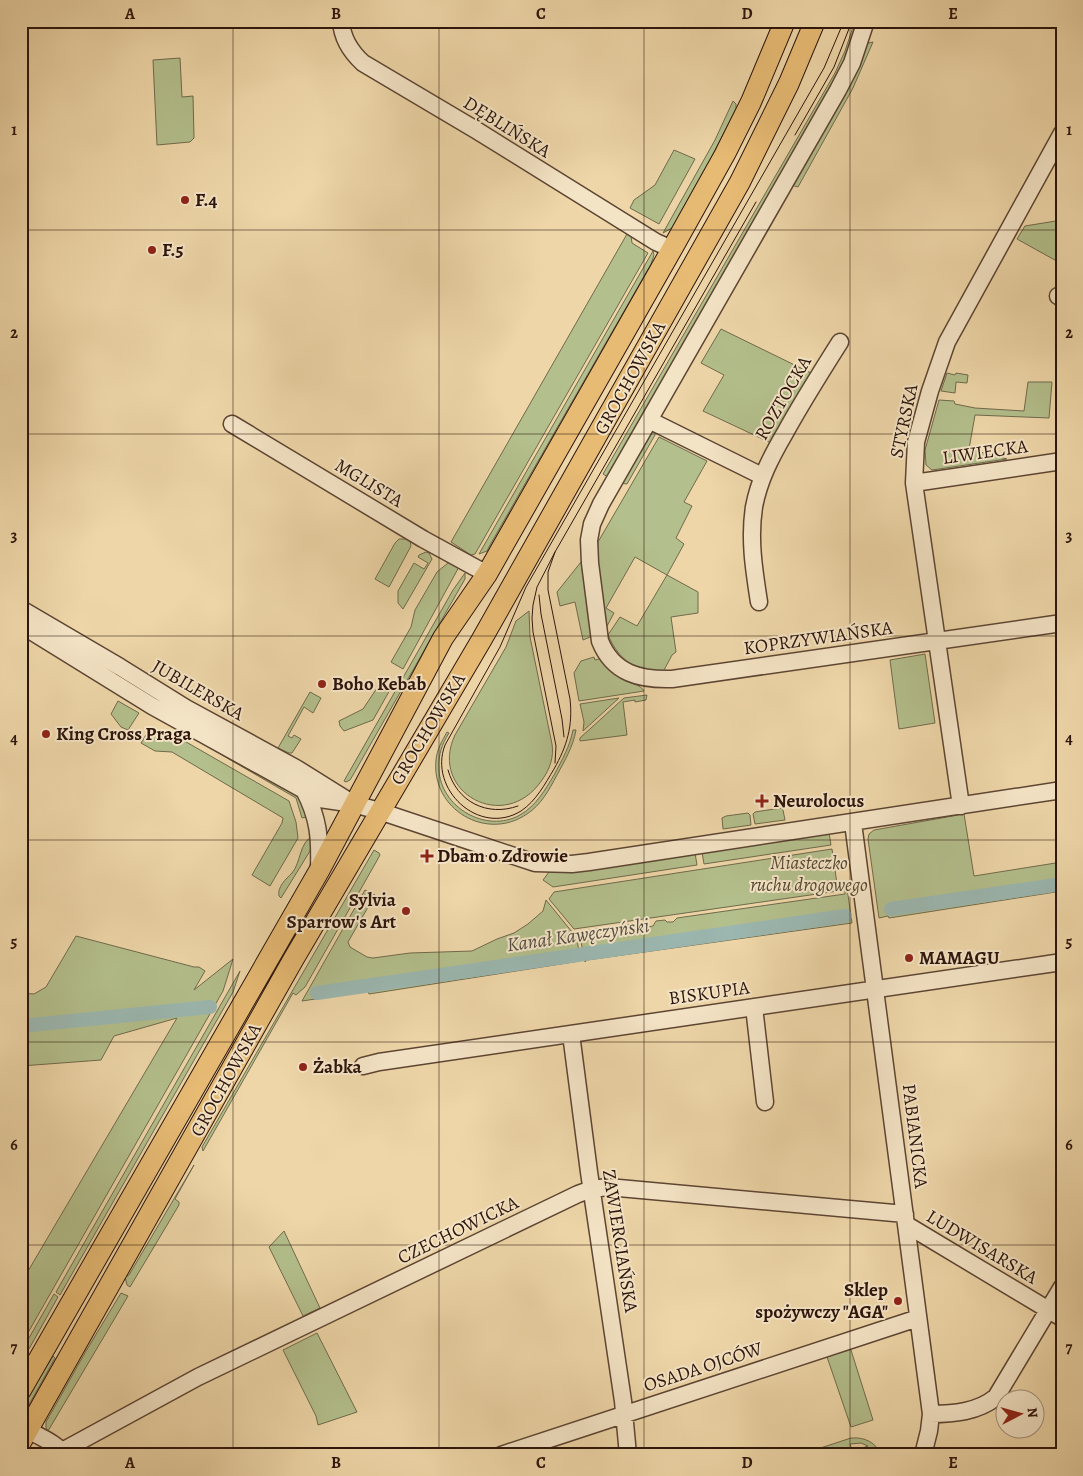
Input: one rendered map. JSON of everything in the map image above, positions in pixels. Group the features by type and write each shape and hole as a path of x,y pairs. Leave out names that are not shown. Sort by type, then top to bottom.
{"main road":[{"name":"GROCHOWSKA","path":"21,1390 27,1368 318,871 442,638 487,574 672,249 752,102 785,21"},
{"name":"GROCHOWSKA","path":"25,1436 292,960 482,639 740,182 785,91 815,21"}],"street":[{"name":"DĘBLIŃSKA","path":"340,21 347,44 355,56 363,63 476,130 656,242 672,249"},
{"name":"GROCHOWSKA","path":"599,636 590,563 589,540 592,524 601,504 838,90 852,63 866,21"},
{"name":"STYRSKA","path":"961,806 914,483 915,455 919,429 947,342 1062,133"},
{"name":"ROZTOCKA","path":"759,602 752,535 754,508 762,476 790,424 840,342"},
{"path":"649,420 762,476"},
{"name":"MGLISTA","path":"232,424 423,539 487,574"},
{"name":"LIWIECKA","path":"914,483 1062,461"},
{"name":"JUBILERSKA","path":"21,610 120,667 186,708 334,790 354,804"},
{"name":"KOPRZYWIAŃSKA","path":"599,636 601,644 619,666 635,676 651,680 672,679 1062,623"},
{"name":"JUBILERSKA","path":"21,625 152,706 320,799 354,804 535,863 580,863 1062,790"},
{"path":"304,790 312,805 319,829 318,871"},
{"name":"PABIANICKA","path":"853,823 930,1414 929,1431 923,1455"},
{"name":"BISKUPIA","path":"363,1066 1062,962"},
{"path":"754,1007 765,1102"},
{"name":"ZAWIERCIAŃSKA","path":"571,1034 628,1455"},
{"name":"CZECHOWICKA","path":"63,1453 198,1377 578,1194 592,1189 608,1186 906,1219"},
{"name":"LUDWISARSKA","path":"906,1219 1055,1314"},
{"path":"930,1414 945,1414 974,1409 996,1397 1055,1314 1062,1288"},
{"name":"OSADA OJCÓW","path":"501,1455 918,1318"},
{"path":"25,1436 50,1443 63,1453"}],"green space":[{"path":"855,21 860,21 851,52 608,477 603,474 835,73"},
{"path":"873,42 853,88 798,187 791,185 868,43"},
{"path":"180,58 182,97 193,96 194,138 190,142 157,145 153,60"},
{"path":"733,101 736,104 736,109 707,166 672,228 663,233 715,140"},
{"path":"674,150 695,159 659,224 630,208 634,200 655,185"},
{"path":"1062,220 1062,264 1017,239 1025,226"},
{"path":"627,234 631,236 632,243 648,253 475,554 471,555 451,542"},
{"path":"653,251 654,255 651,264 487,551 479,554"},
{"path":"721,329 813,374 771,443 703,411 724,375 701,363"},
{"path":"947,373 955,375 956,373 968,375 967,383 956,382 955,393 941,391"},
{"path":"1028,382 1052,382 1049,418 975,415 969,449 1007,459 932,470 926,465 925,450 939,400 954,401 955,404 975,408 1024,411"},
{"path":"655,431 655,435 627,484 619,483 649,434"},
{"path":"659,437 707,461 684,502 692,506 676,538 684,544 667,575 635,557 606,608 614,613 606,628 597,553 598,542"},
{"path":"399,539 407,539 410,541 411,546 389,587 375,579"},
{"path":"426,552 429,553 432,559 403,609 398,603 398,591 414,563 424,569 428,563 418,557"},
{"path":"581,562 592,633 590,637 583,640 575,602 560,606 557,592"},
{"path":"448,563 460,565 403,669 391,662 411,627 415,610 437,572"},
{"path":"465,573 465,579 353,775 350,780 344,781 453,590"},
{"path":"667,575 698,592 698,613 671,617 676,652 672,655 663,672 636,667 623,658 608,635 620,617 637,626"},
{"path":"529,611 530,637 552,744 552,758 545,776 527,796 509,804 491,805 474,800 461,789 452,774 449,756 455,735 506,647 516,621"},
{"path":"925,654 935,723 899,729 890,660"},
{"path":"594,657 595,660 599,659 620,678 638,685 644,691 579,701 574,673 581,661"},
{"path":"381,682 391,688 373,720 344,731 339,721 363,709"},
{"path":"310,692 321,698 313,713 304,707 288,736 292,738 294,735 301,739 292,753 289,753 278,748"},
{"path":"647,695 646,700 623,702 627,735 580,741 580,738 624,698"},
{"path":"619,698 583,731 584,722 580,704"},
{"path":"118,701 139,713 128,730 121,727 111,714"},
{"path":"149,730 167,731 289,801 296,822 298,838 270,886 252,875 282,823 283,818 172,752 155,751 141,743"},
{"path":"179,730 296,794 310,816 302,818 296,798"},
{"path":"573,730 576,730 571,748 544,797 527,814 511,822 495,824 479,822 464,816 452,806 442,793 437,778 436,760 447,732 449,733 440,754 439,769 441,783 447,795 467,813 480,819 493,821 507,820 520,815 540,797 554,775 570,742"},
{"path":"781,808 785,820 755,824 753,814 755,812"},
{"path":"748,813 751,825 723,829 722,818"},
{"path":"964,814 974,876 1062,862 1062,891 879,918 868,839 869,834 874,830"},
{"path":"829,833 831,845 704,864 702,852"},
{"path":"313,836 310,851 281,898 279,893 281,886 295,869 305,843"},
{"name":"Miasteczko ruchu drogowego","path":"832,849 838,891 574,929 549,899 554,892"},
{"path":"374,850 380,855 375,864 305,987 296,995 293,993 203,1151 202,1147"},
{"path":"695,853 697,865 553,887 543,880 553,870"},
{"path":"847,888 852,923 587,960 585,962 580,937 577,932 640,923 647,927 653,926 656,921 665,920 673,922 677,918 845,894 845,889"},
{"path":"365,890 375,895 348,942 350,947 367,957 373,958 410,953 472,951 514,933 528,924 543,911 546,900 577,938 580,961 369,994 368,991 302,1001"},
{"path":"76,936 199,967 205,971 194,990 233,959 223,991 21,1345 21,1283 177,1018 114,1036 101,1060 21,1066 21,993 34,994 46,987"},
{"path":"240,971 233,992 60,1295 56,1292"},
{"path":"194,1165 175,1199 179,1202 179,1205 130,1287 127,1285 125,1277 129,1275"},
{"path":"284,1231 320,1308 303,1316 269,1247"},
{"path":"121,1293 128,1296 48,1431 46,1422"},
{"path":"54,1294 58,1297 29,1349 21,1352"},
{"path":"317,1333 357,1412 318,1425 316,1416 283,1350"},
{"path":"850,1347 873,1420 851,1427 826,1354"},
{"path":"53,1356 55,1358 21,1419 21,1408"},
{"path":"851,1438 861,1438 869,1441 882,1455 876,1455 869,1447 871,1455 858,1455 857,1450 868,1446 861,1443 850,1444 854,1455 799,1455"}],"waterway":[{"name":"Kanał Kawęczyński","path":"891,909 1062,884"},
{"name":"Kanał Kawęczyński","path":"317,993 845,916"},
{"name":"Kanał Kawęczyński","path":"21,1026 210,1007"}],"tram line":[{"path":"555,552 548,572 548,590 570,699 571,718 568,736 554,769 540,792 531,802 521,811 505,817 489,818 474,813 461,804 451,792 444,778 442,762 445,745 500,647 526,587 824,68 844,21"},
{"path":"795,135 834,67 852,21"},
{"path":"555,763 556,746 533,632 533,605 537,587 555,552 756,202"},
{"path":"539,595 564,737"},
{"path":"448,770 458,791 475,804 495,810 518,806"}],"place":[{"name":"F.4","path":"185,200"},
{"name":"F.5","path":"152,250"},
{"name":"Boho Kebab","path":"322,684"},
{"name":"King Cross Praga","path":"46,734"},
{"name":"Neurolocus","path":"762,801"},
{"name":"Dbam o Zdrowie","path":"427,856"},
{"name":"Sylvia Sparrow's Art","path":"406,911"},
{"name":"MAMAGU","path":"909,958"},
{"name":"Żabka","path":"303,1067"},
{"name":"Sklep spożywczy \"AGA\"","path":"898,1301"}]}
